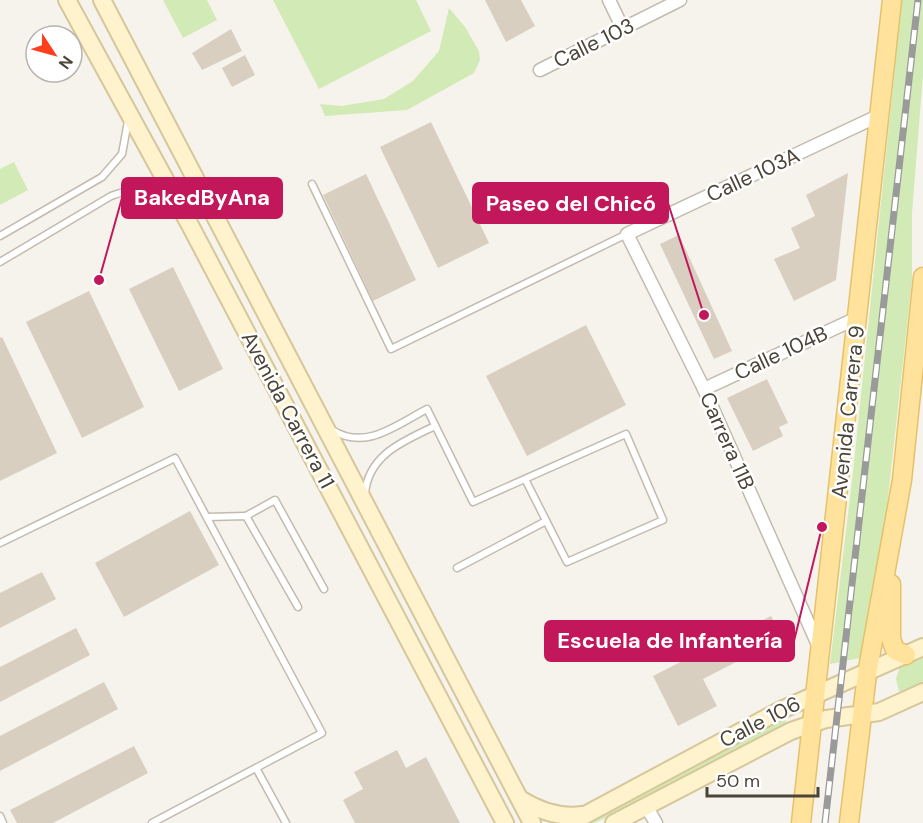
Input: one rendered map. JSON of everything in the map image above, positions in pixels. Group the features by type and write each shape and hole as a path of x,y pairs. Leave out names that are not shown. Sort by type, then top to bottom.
{"main road":[{"name":"Avenida Carrera 11","path":"102,0 532,823"},
{"name":"Avenida Carrera 9","path":"801,823 859,317 892,0"},
{"name":"Avenida Carrera 11","path":"66,2 128,109 505,823"},
{"path":"849,823 867,674 902,480 914,398 923,277"},
{"path":"887,560 892,593 891,639 895,650 906,655"},
{"name":"Calle 106","path":"570,823 764,719 923,647"},
{"name":"Calle 106","path":"614,823 775,738 813,723 884,711 923,692"},
{"path":"520,799 556,815 586,815"},
{"path":"493,801 496,823"}],"street":[{"path":"609,0 624,29"},
{"name":"Calle 103","path":"540,70 680,0"},
{"name":"Calle 103A","path":"627,234 880,115"},
{"name":"Carrera 11B","path":"627,234 704,389 821,650"},
{"name":"Calle 104B","path":"704,389 859,317"},
{"path":"646,806 656,823"}],"lane":[{"path":"0,236 92,186 115,165 122,154 127,131 128,109"},
{"path":"312,184 391,349 627,234"},
{"path":"0,262 111,196 128,189 154,193 180,208"},
{"path":"322,423 347,438 361,440 376,436 427,409 473,502 626,434 663,520 567,562 525,479"},
{"path":"364,500 369,477 384,454 396,445 435,426"},
{"path":"0,543 175,458 322,733 152,823"},
{"path":"207,517 246,516 275,500 324,589"},
{"path":"246,516 298,607"},
{"path":"457,568 546,521"},
{"path":"256,768 286,823"},
{"path":"0,816 3,823"}],"green space":[{"path":"163,0 207,0 217,20 183,38"},
{"path":"273,0 416,0 431,31 319,89"},
{"path":"902,0 923,0 923,75 912,213 912,280 885,525 860,658 830,664 853,472"},
{"path":"449,8 465,27 479,51 480,60 474,73 407,110 325,116 320,104 342,106 384,99 413,81 439,51"},
{"path":"14,162 28,190 0,205 0,169"},
{"path":"923,655 923,686 907,693 899,691 896,679 900,666"},
{"path":"785,716 787,726 595,823 586,823 699,765 720,747"}],"building":[{"path":"485,0 521,0 535,26 506,42"},
{"path":"231,29 242,51 202,70 192,53"},
{"path":"245,55 255,75 232,87 222,68"},
{"path":"431,122 489,243 438,268 380,147"},
{"path":"848,173 836,280 794,301 774,259 800,248 791,228 815,216 806,195"},
{"path":"366,174 416,280 373,301 323,195"},
{"path":"679,235 732,351 714,359 660,244"},
{"path":"173,267 223,369 179,391 129,289"},
{"path":"89,291 144,407 82,438 26,322"},
{"path":"586,325 626,405 527,456 486,376"},
{"path":"2,337 57,453 0,481 0,338"},
{"path":"767,379 788,423 779,427 783,436 753,451 727,398"},
{"path":"190,511 219,565 124,617 95,563"},
{"path":"42,572 56,599 0,628 0,593"},
{"path":"771,616 779,631 772,635 775,642 703,679 717,706 678,726 653,676"},
{"path":"76,628 90,655 0,702 0,667"},
{"path":"104,682 118,709 0,771 0,736"},
{"path":"134,746 148,773 53,823 17,823 10,810"},
{"path":"397,750 406,768 426,757 460,823 355,823 343,800 363,789 354,772"}],"railway":[{"path":"825,823 918,0"}],"place":[{"name":"BakedByAna","path":"99,280"},
{"name":"Paseo del Chicó","path":"704,315"},
{"name":"Escuela de Infantería","path":"822,527"}]}
